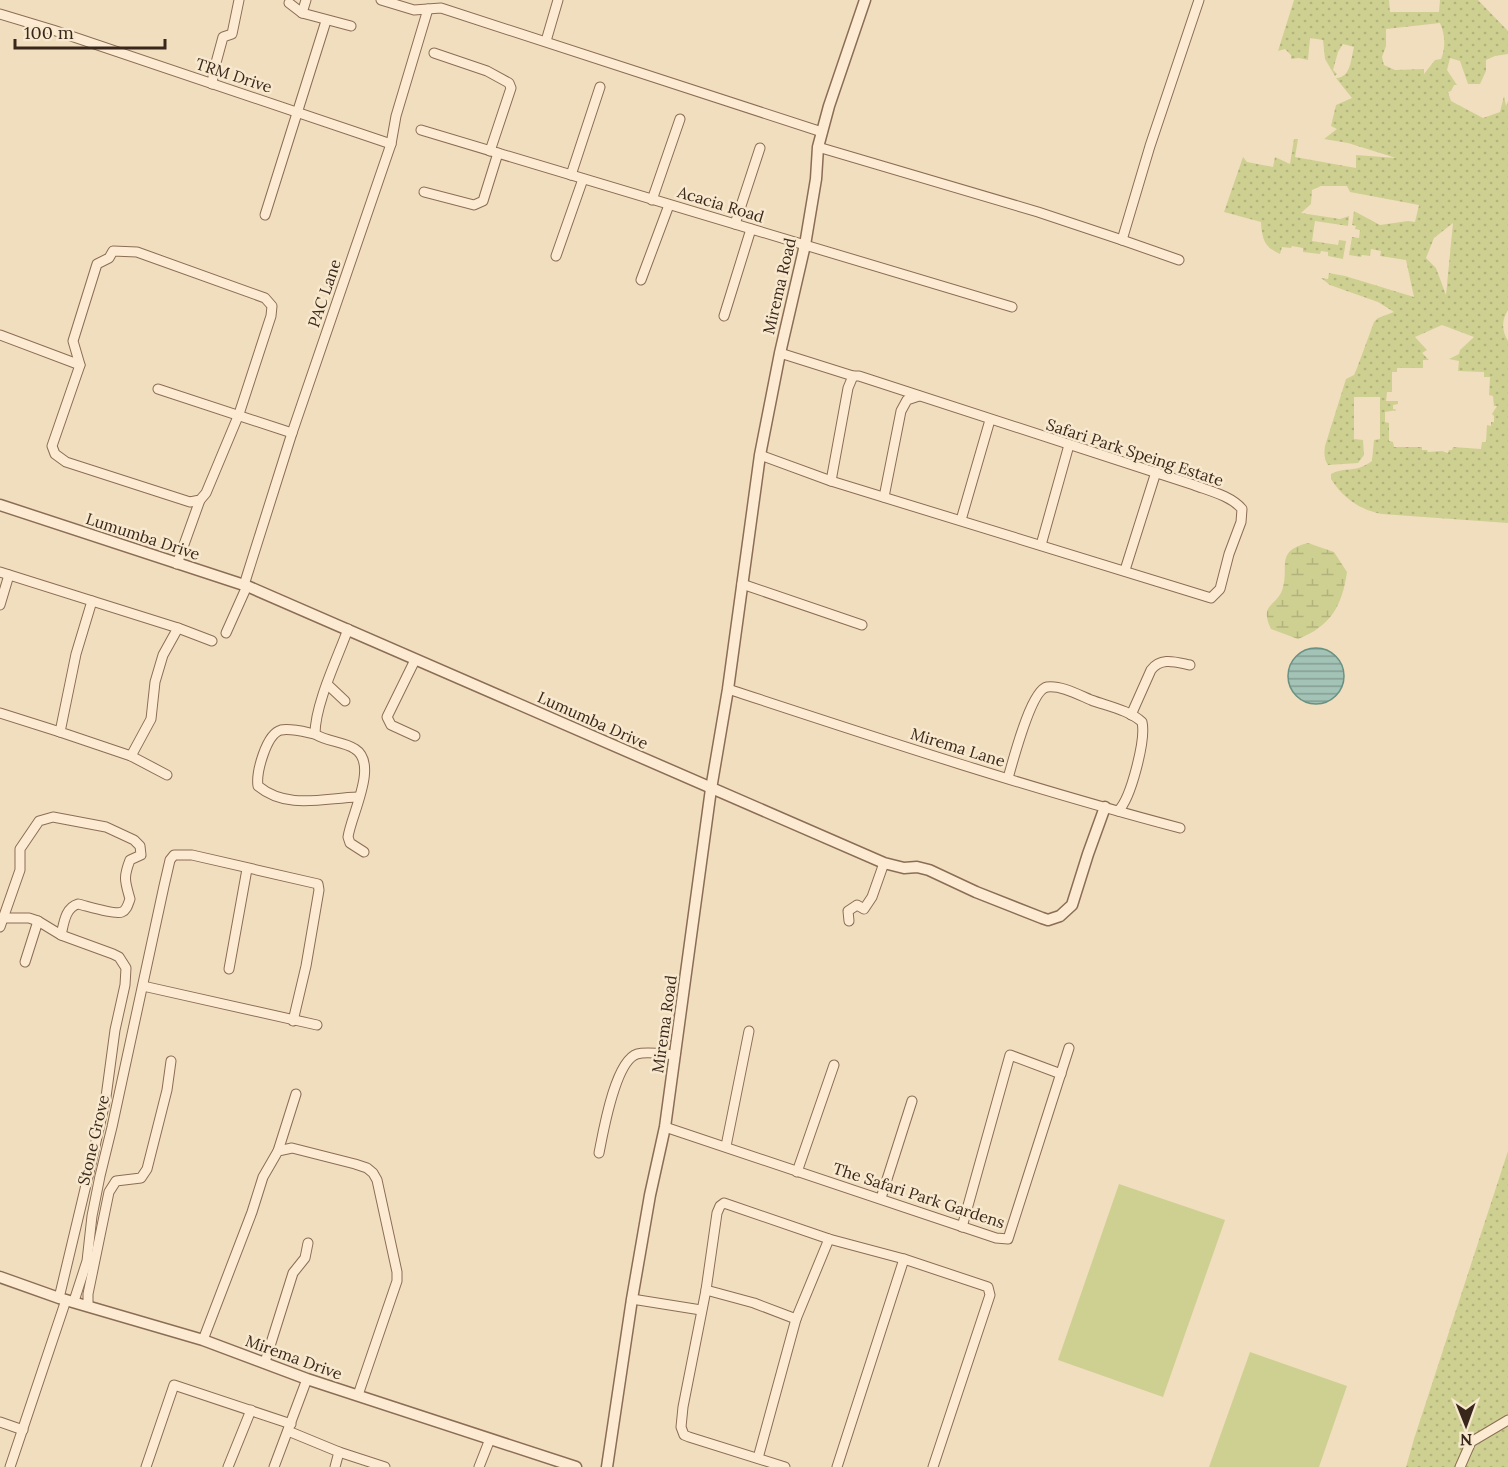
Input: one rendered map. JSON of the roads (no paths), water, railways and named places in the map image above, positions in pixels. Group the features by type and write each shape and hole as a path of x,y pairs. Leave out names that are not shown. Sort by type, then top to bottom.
{"street":[{"path":"212,84 213,70 223,37 232,34 239,0"},
{"path":"302,14 306,0"},
{"path":"381,0 414,10 441,8 822,132"},
{"path":"546,41 558,0"},
{"name":"Mirema Road","path":"607,1467 632,1299 650,1195 665,1127 760,455 780,353 805,245 822,132 865,0"},
{"path":"1122,240 1198,0"},
{"path":"289,3 302,14 351,26"},
{"name":"PAC Lane","path":"226,633 246,586 292,433 391,144 396,116 428,9"},
{"name":"TRM Drive","path":"0,14 391,144"},
{"path":"266,215 326,21"},
{"path":"424,192 474,206 483,201 511,88 509,83 487,71 434,52"},
{"path":"571,175 600,87"},
{"path":"652,200 680,119"},
{"name":"Acacia Road","path":"421,130 1012,307"},
{"path":"819,147 1038,212 1179,260"},
{"path":"735,224 760,148"},
{"path":"556,256 583,179"},
{"path":"641,280 669,205"},
{"path":"724,316 751,229"},
{"path":"177,564 200,500 206,493 239,414 271,316 272,306 265,298 137,252 110,249 109,258 97,264 73,340 80,365 52,446 55,454 66,462 190,502 200,500"},
{"path":"0,335 80,365"},
{"name":"Safari Park Speing Estate","path":"760,455 831,481 1211,598 1220,589 1229,554 1241,522 1242,509 1232,500 1156,472 860,376 853,376 780,353"},
{"path":"831,481 848,388 853,376"},
{"path":"158,389 292,433"},
{"path":"884,496 901,411 908,400 919,396"},
{"path":"961,520 990,420"},
{"path":"1041,545 1070,446"},
{"path":"1125,570 1156,472"},
{"name":"Lumumba Drive","path":"0,505 246,586 884,863 904,868 917,867 929,870 1018,910 1048,920 1060,916 1072,905 1105,807"},
{"path":"0,605 5,574 92,600 212,641"},
{"path":"742,584 862,625"},
{"path":"60,732 76,654 92,600"},
{"path":"131,756 151,718 155,682 164,655 178,628"},
{"path":"315,734 315,726 327,684 348,629"},
{"path":"415,660 387,717 391,725 415,736"},
{"path":"1131,715 1155,664 1168,661 1190,665"},
{"path":"327,684 345,701"},
{"path":"1008,778 1035,697 1043,689 1052,687 1067,691 1131,715 1142,722 1144,731 1130,789 1125,803 1118,811"},
{"name":"Mirema Lane","path":"728,689 1008,778 1180,828"},
{"path":"0,714 131,756 167,775"},
{"path":"358,797 297,802 275,797 258,786 257,779 263,753 274,734 280,730 315,734 352,747 361,755 366,774 348,837 350,843 363,852"},
{"path":"10,1467 66,1300 106,1097 115,1030 127,975 119,957 61,935 38,921 28,918 1,922 20,870 20,849 39,821 53,817 90,822 134,840 140,846 141,855 130,860 125,872 123,883 130,899 126,909 113,912 74,905 67,914 61,935"},
{"name":"Stone Grove","path":"66,1300 87,1261 92,1216 100,1176 171,857 192,855 318,884 319,890 306,966 293,1021"},
{"path":"849,921 849,911 856,904 864,909 872,897 884,863"},
{"path":"229,969 247,868"},
{"path":"25,962 38,921"},
{"path":"143,986 317,1025"},
{"path":"726,1146 749,1031"},
{"name":"The Safari Park Gardens","path":"665,1127 962,1227 996,1238 1008,1239 1069,1048"},
{"path":"599,1153 611,1098 631,1057 638,1053 675,1055"},
{"path":"962,1227 1010,1055 1061,1074"},
{"path":"88,1305 90,1284 110,1188 116,1181 141,1178 147,1169 167,1090 171,1061"},
{"path":"797,1172 834,1065"},
{"path":"203,1340 263,1177 278,1151 296,1094"},
{"path":"881,1198 912,1101"},
{"path":"278,1151 292,1148 356,1164 367,1168 377,1180 397,1281 358,1395"},
{"path":"785,1467 688,1437 682,1433 682,1407 706,1290 717,1213 724,1203 829,1239 985,1284 990,1291 933,1467"},
{"path":"758,1458 795,1319 829,1239"},
{"path":"265,1362 293,1273 305,1258 308,1244"},
{"path":"837,1467 904,1259"},
{"name":"Mirema Drive","path":"0,1277 66,1300 203,1340 307,1379 576,1467"},
{"path":"706,1290 795,1319"},
{"path":"632,1299 701,1310"},
{"path":"274,1467 307,1379"},
{"path":"146,1467 174,1385 251,1410 339,1452 385,1467"},
{"path":"228,1467 251,1410"},
{"path":"1460,1467 1471,1442 1508,1420"},
{"path":"0,1422 24,1430"},
{"path":"479,1467 490,1439"},
{"path":"335,1467 339,1452"}]}
